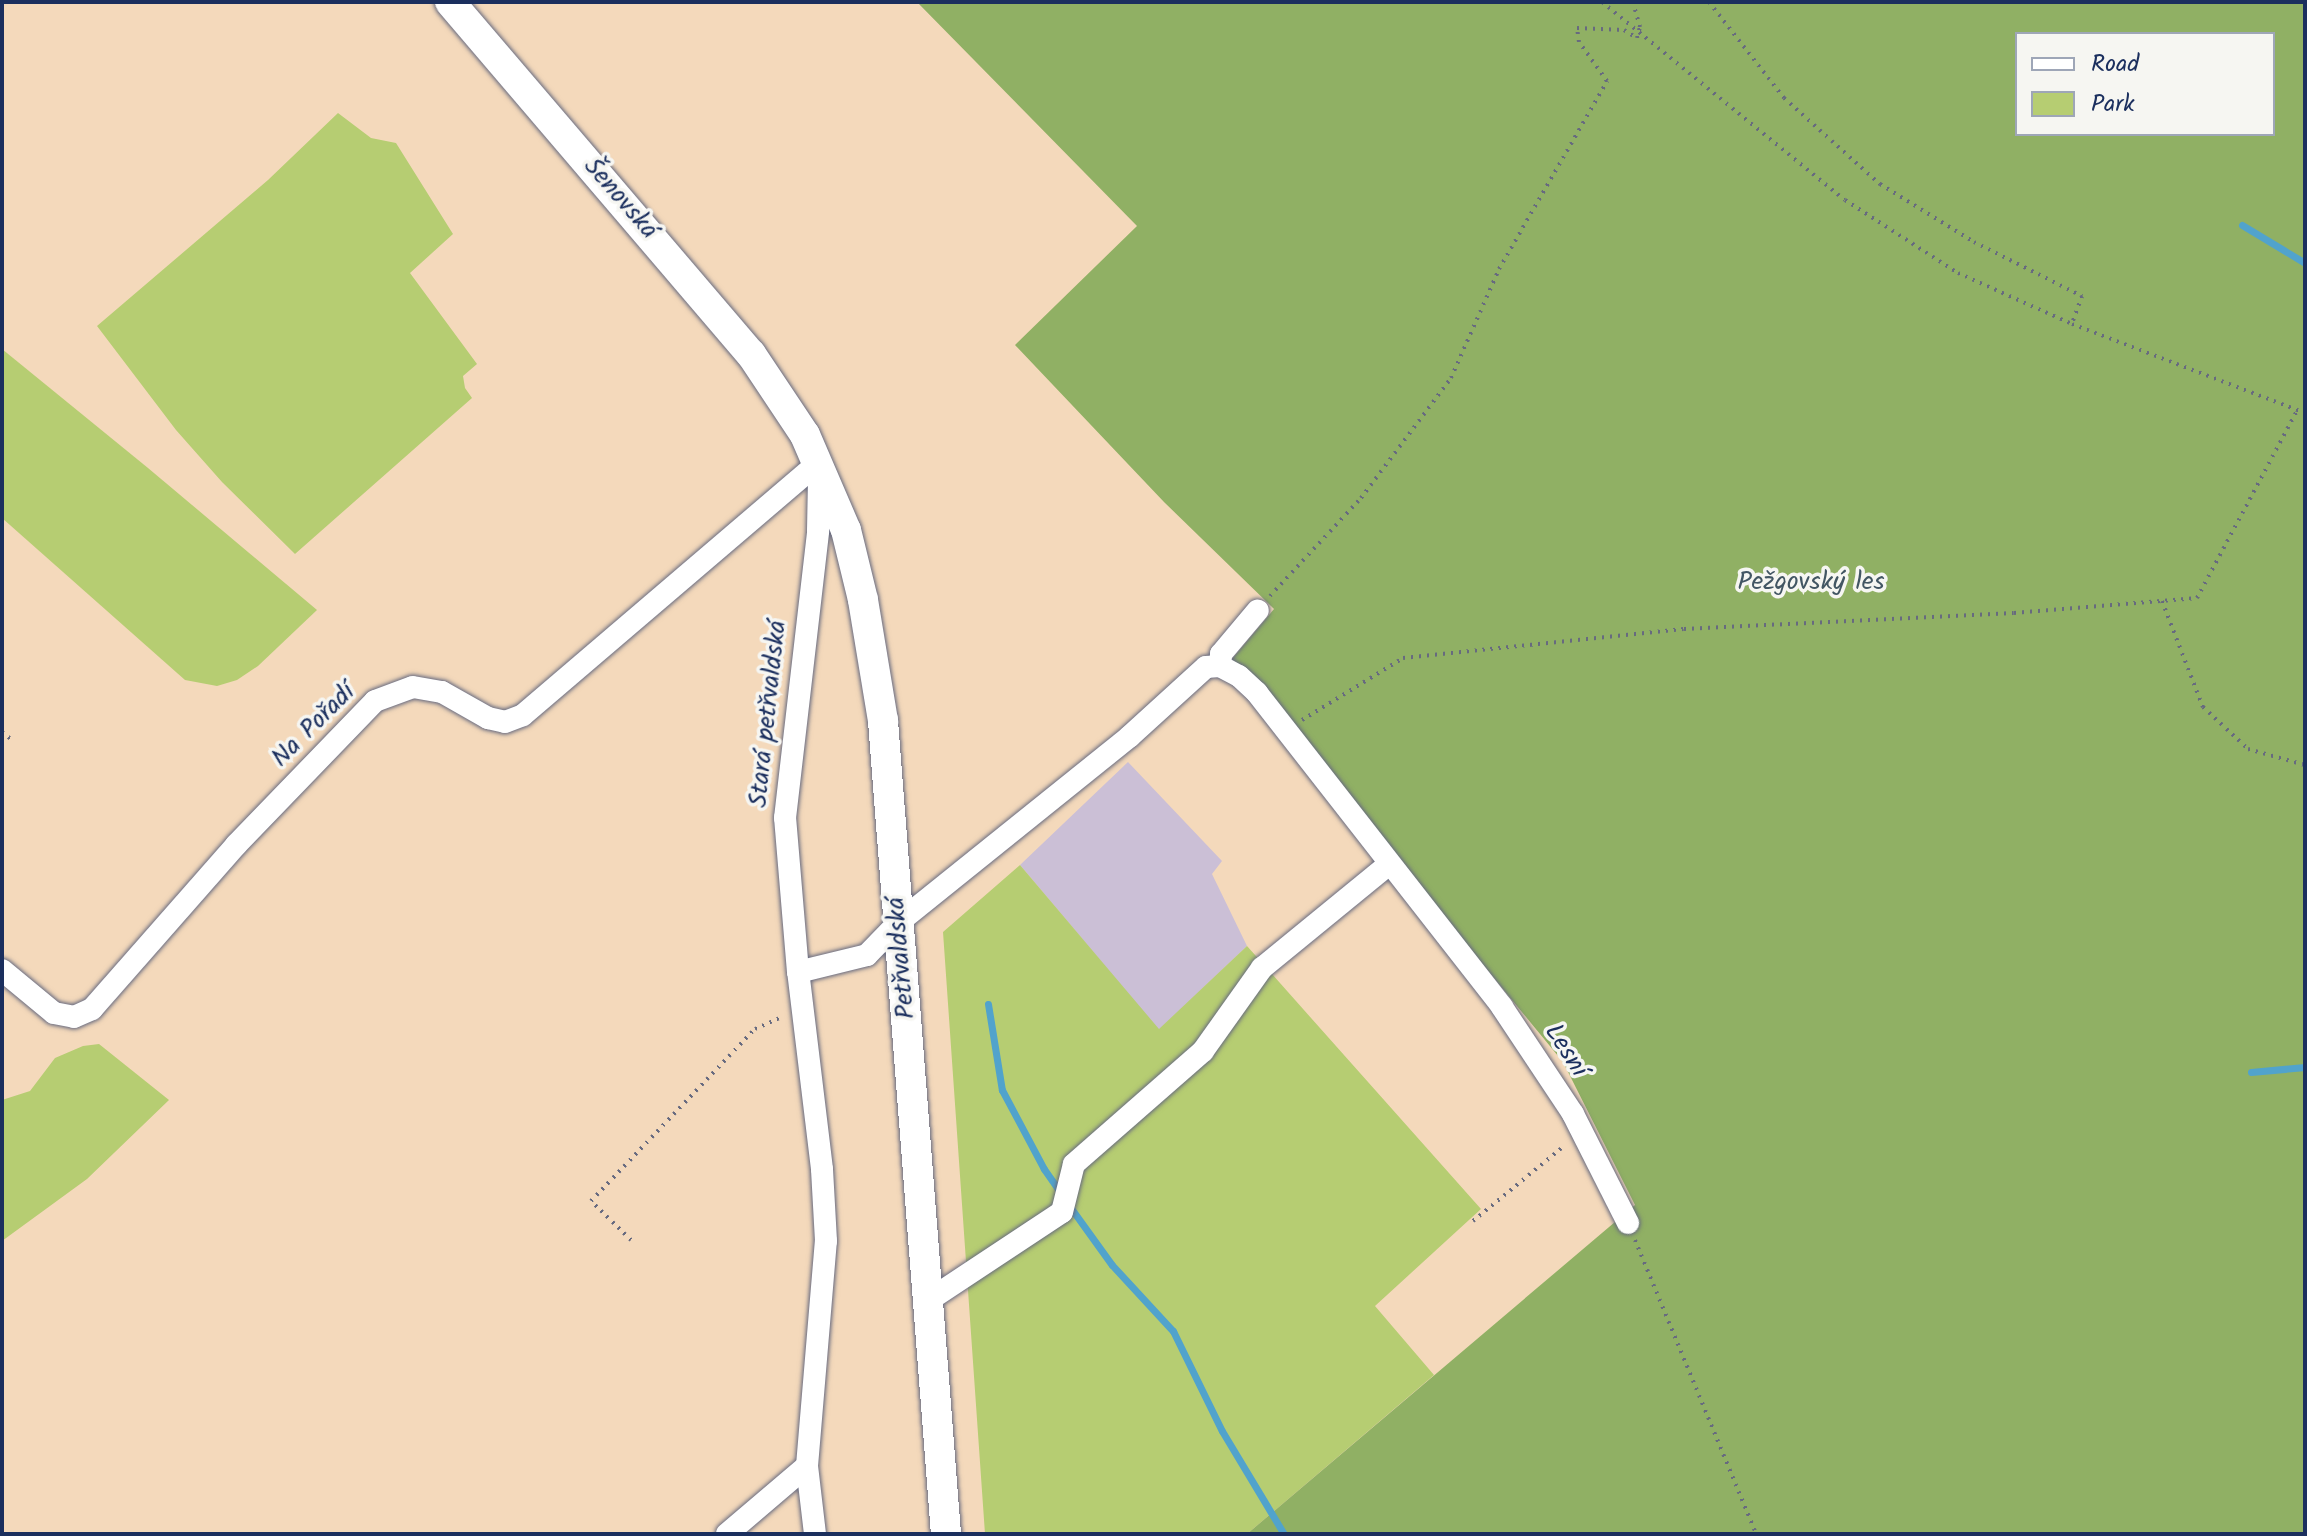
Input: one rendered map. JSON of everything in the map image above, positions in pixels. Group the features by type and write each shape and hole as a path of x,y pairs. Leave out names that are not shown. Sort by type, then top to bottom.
{"main road":[{"name":"Šenovská","path":"450,2 715,308 784,400"},
{"name":"Petřvaldská","path":"784,400 819,462 852,552 875,663 899,922 946,1534"}],"street":[{"name":"Na Pořadí","path":"2,970 54,1013 74,1017 92,1009 236,845 375,701 413,687 442,692 488,718 505,722 523,715 819,462"},
{"name":"Stará petřvaldská","path":"815,1534 807,1466 826,1241 822,1169 798,972 785,818 818,531 819,462"},
{"path":"798,972 867,955 899,922 1129,737 1206,667 1220,666 1221,654 1258,610"},
{"name":"Lesní","path":"1220,666 1239,676 1257,693 1502,1007 1581,1131 1628,1223"},
{"path":"929,1300 1062,1212 1074,1164 1203,1051 1262,968 1389,864"},
{"path":"727,1534 807,1466"}],"path":[{"path":"1602,2 1845,200 1958,273 2072,324 2305,413"},
{"path":"1258,610 1361,498 1451,378 1499,269 1607,81 1579,42 1577,28 1624,30 1637,38 1640,27 1633,2"},
{"path":"1709,2 1784,98 1880,184 1974,242 2082,296 2072,324"},
{"path":"1286,729 1403,658 1684,629 2014,613 2197,598 2297,411"},
{"path":"2162,601 2203,707 2248,749 2305,765"},
{"path":"2,732 13,741"},
{"path":"631,1240 591,1201 755,1029 802,1007"},
{"path":"1473,1221 1581,1131"},
{"path":"1628,1223 1756,1534"}],"shaded area":[{"path":"1128,762 1222,861 1212,874 1247,946 1159,1030 1020,865"}],"green space":[{"name":"Pežgovský les","path":"917,2 2305,2 2305,1534 1247,1534 1635,1205 1563,1062 1232,659 1274,609 1164,502 1015,345 1137,226"},
{"path":"338,113 371,138 396,143 453,234 410,273 477,364 463,376 465,388 472,398 295,554 222,482 176,430 97,326 268,180"},
{"path":"2,349 317,610 258,666 237,680 217,686 185,680 2,518"},
{"path":"1020,865 1159,1029 1247,946 1481,1209 1375,1306 1434,1375 1247,1534 985,1534 943,932"},
{"path":"99,1044 169,1100 87,1179 2,1241 2,1100 30,1091 55,1058 83,1046"}],"waterway":[{"path":"2242,225 2305,263"},
{"path":"988,1004 1002,1090 1044,1169 1061,1193"},
{"path":"2251,1072 2305,1067"},
{"path":"1068,1204 1112,1265 1173,1331 1222,1431 1284,1534"}]}
